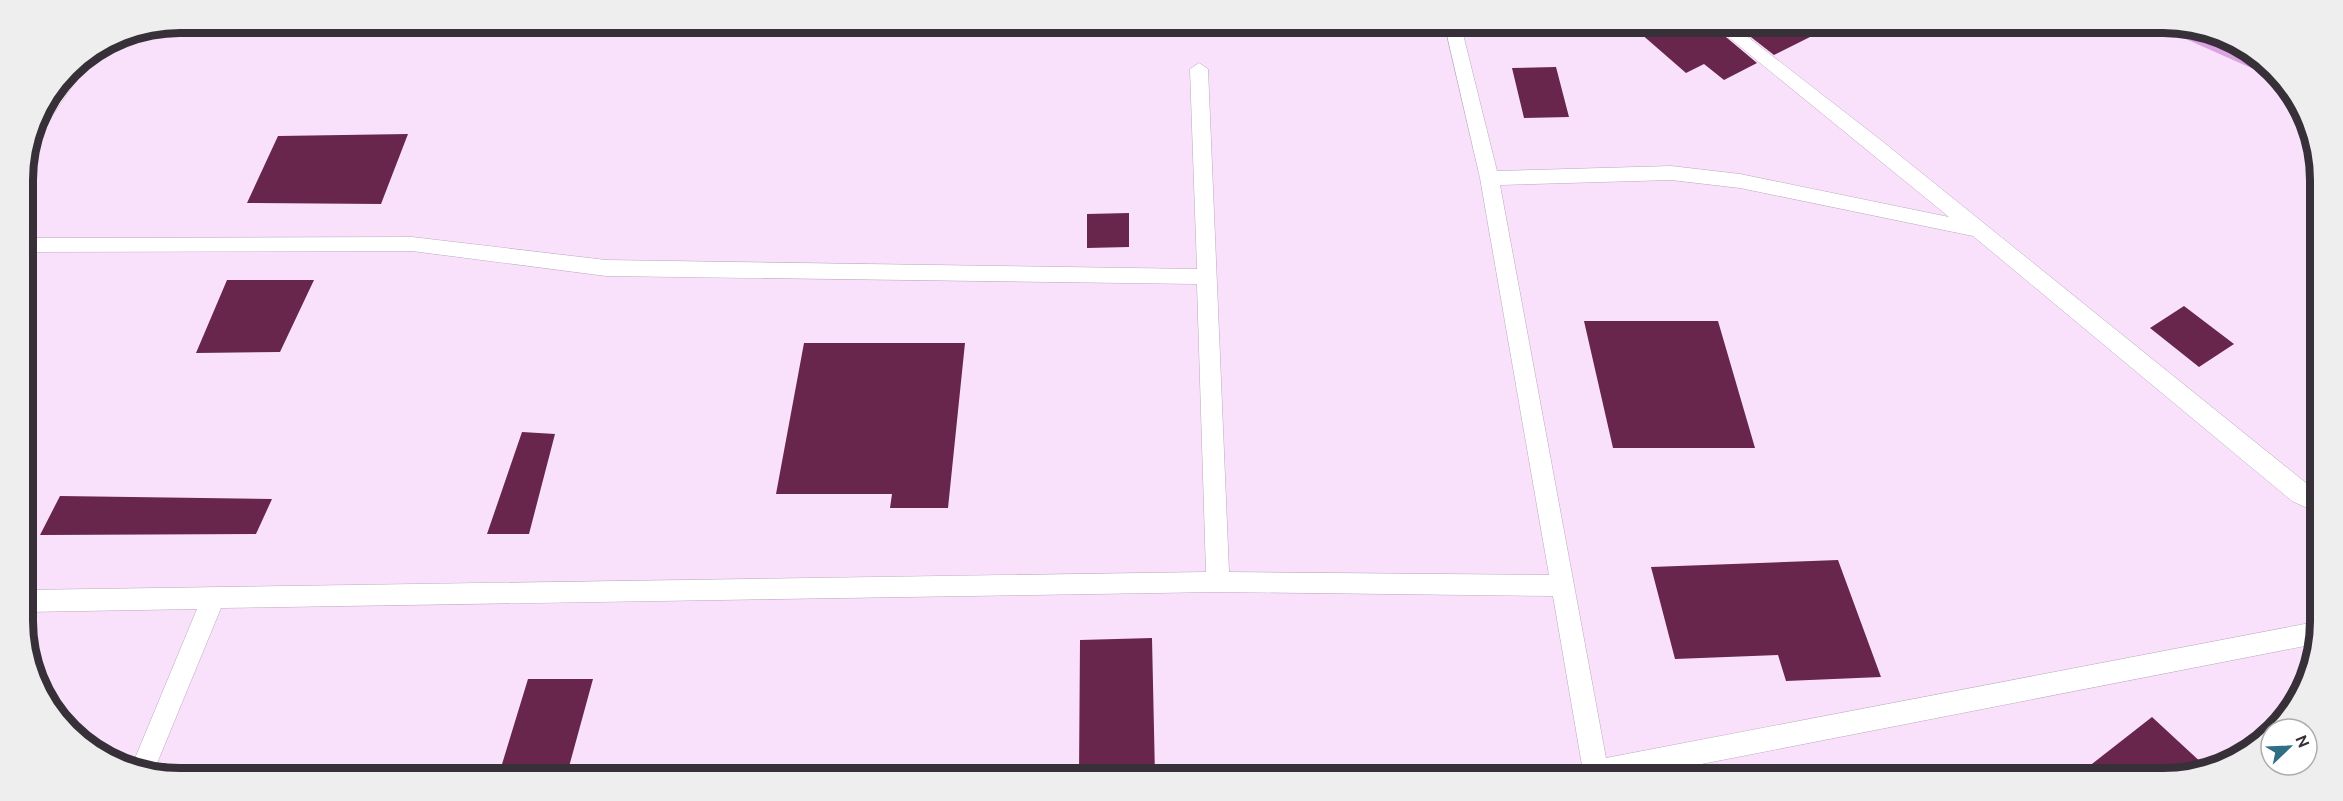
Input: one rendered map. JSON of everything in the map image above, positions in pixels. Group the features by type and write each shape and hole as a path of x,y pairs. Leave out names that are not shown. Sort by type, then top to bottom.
{"lane":[{"path":"1455,33 1489,178 1595,768"},
{"path":"1732,33 1876,146 2276,474 2310,498"},
{"path":"1199,69 1218,582"},
{"path":"1489,178 1671,173 1740,181 1977,230"},
{"path":"33,245 412,244 606,268 1207,277"},
{"path":"33,601 1218,582 1562,586"},
{"path":"145,764 213,599"},
{"path":"1627,768 2309,634"}],"shaded area":[{"path":"180,33 2163,33 2201,38 2236,53 2267,76 2280,91 2295,115 2309,161 2310,621 2305,659 2295,686 2285,703 2274,717 2259,717 2259,732 2252,738 2219,757 2173,768 180,768 142,763 115,753 98,743 69,718 48,686 36,650 33,631 33,170 41,133 48,115 63,91 83,69 98,58 124,44 142,38"},
{"path":"2174,34 2201,38 2219,44 2252,63 2265,74"}],"building":[{"path":"1640,33 1721,33 1757,63 1724,80 1704,64 1686,73"},
{"path":"1746,33 1818,33 1774,55"},
{"path":"1556,67 1569,117 1524,118 1512,68"},
{"path":"408,134 381,204 247,203 278,136"},
{"path":"1129,213 1129,247 1087,248 1087,214"},
{"path":"227,280 314,280 280,352 196,353"},
{"path":"2184,306 2234,344 2199,367 2150,328"},
{"path":"1584,321 1718,321 1755,448 1613,448"},
{"path":"804,343 965,343 948,508 890,508 892,494 776,494"},
{"path":"522,432 555,434 529,534 487,534"},
{"path":"60,496 272,499 256,534 40,535"},
{"path":"1838,560 1881,677 1786,681 1778,655 1675,659 1651,567"},
{"path":"1152,638 1155,768 1079,768 1080,640"},
{"path":"528,679 593,679 569,768 501,768"},
{"path":"2152,717 2201,762 2173,768 2087,768"}]}
